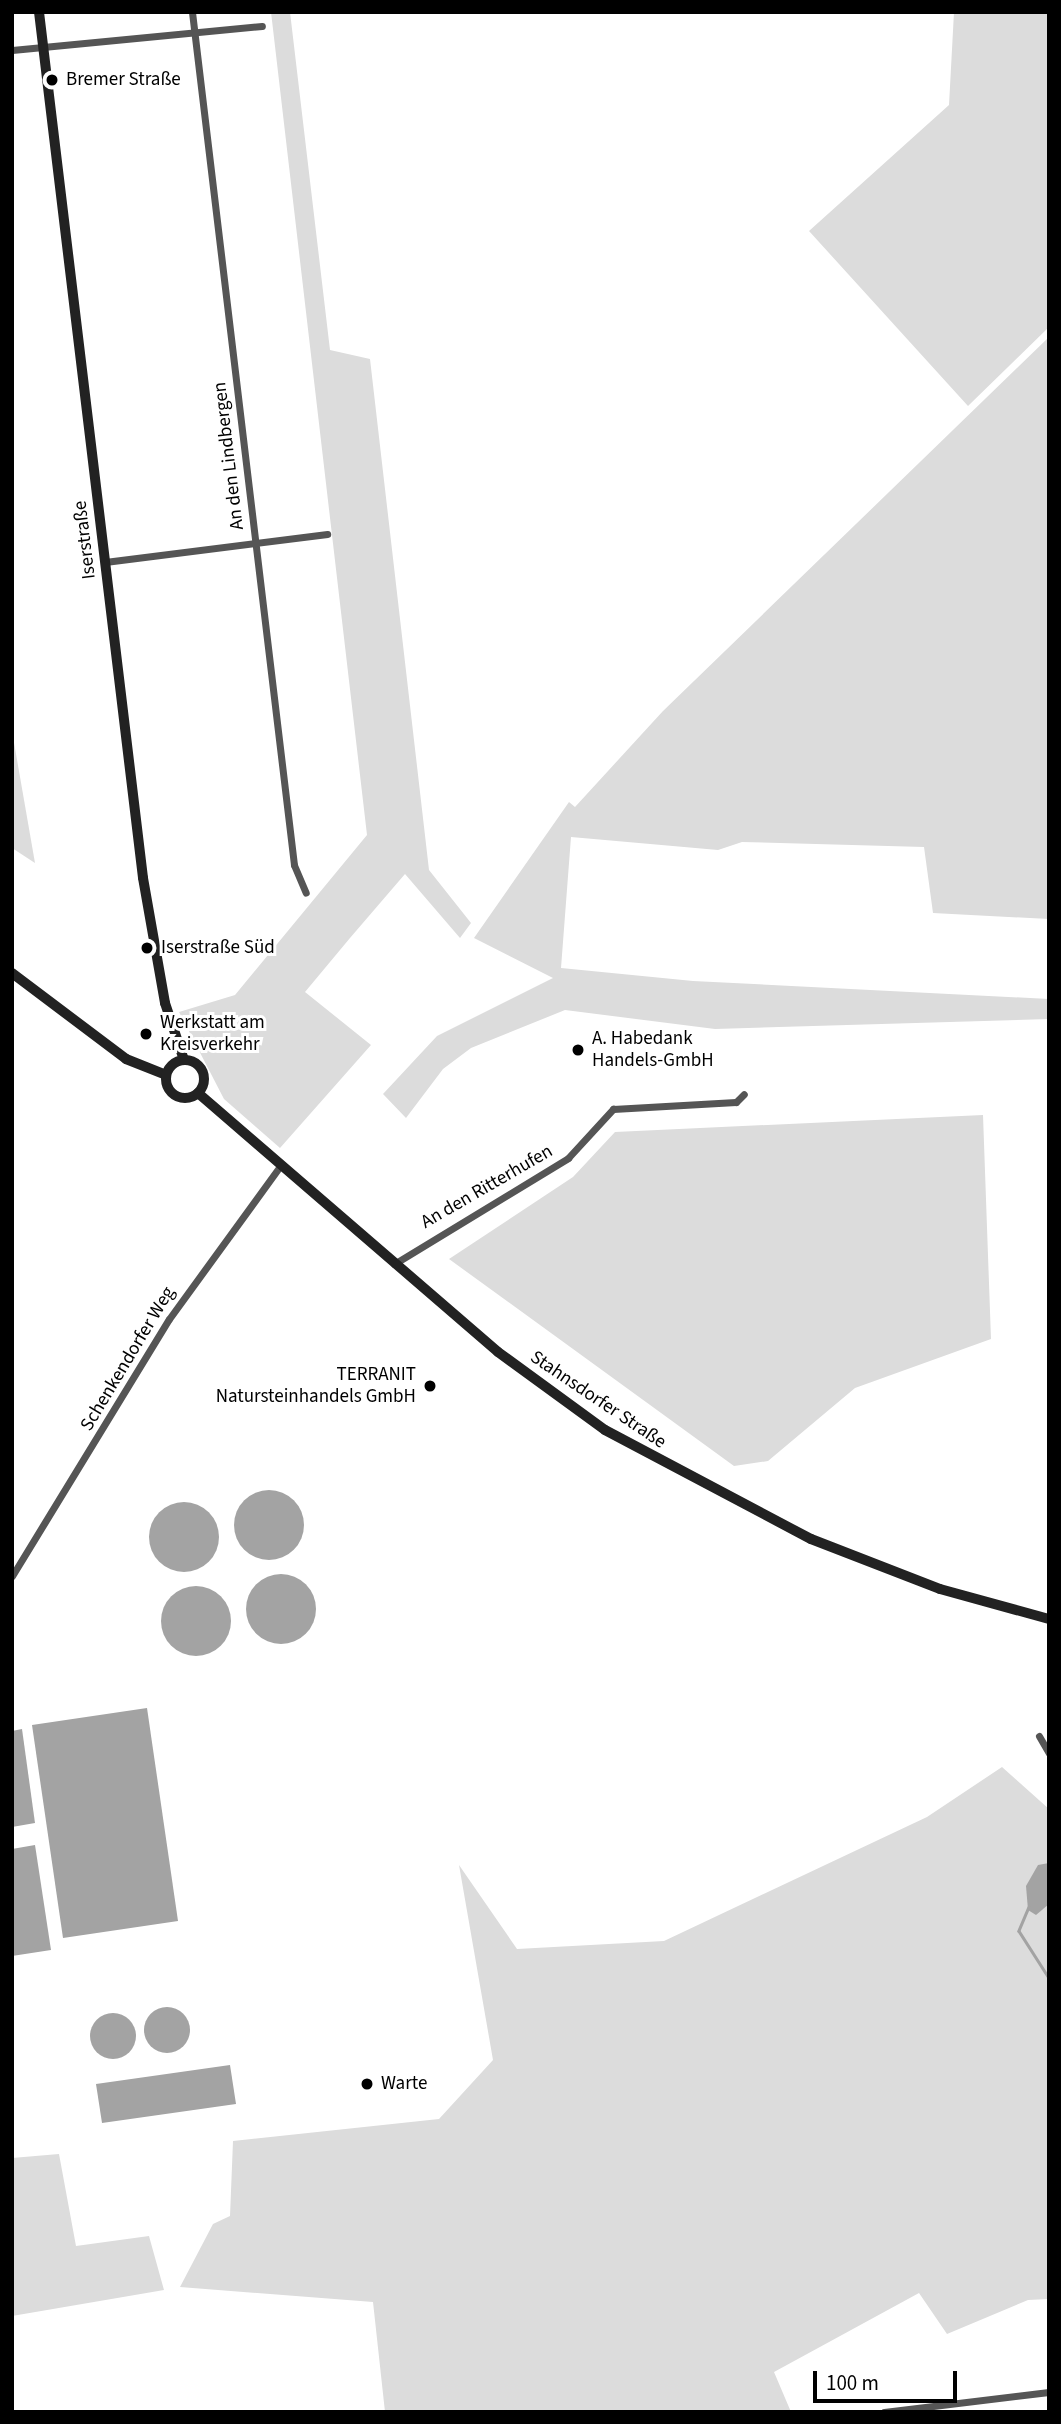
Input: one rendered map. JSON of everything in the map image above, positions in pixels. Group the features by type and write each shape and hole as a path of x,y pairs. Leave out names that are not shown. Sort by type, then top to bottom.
{"street":[{"name":"Iserstraße","path":"39,12 143,878 165,1003 184,1060"},
{"name":"An den Lindbergen","path":"192,12 295,865 306,893"},
{"path":"12,50 262,26"},
{"path":"105,562 327,534"},
{"path":"12,973 126,1059 166,1075 173,1095 198,1093 203,1071 184,1060 166,1075"},
{"name":"Stahnsdorfer Straße","path":"198,1093 394,1265 549,1391 716,1494 881,1568 1049,1619"},
{"name":"An den Ritterhufen","path":"394,1265 568,1158 613,1109 736,1102 744,1094"},
{"name":"Schenkendorfer Weg","path":"12,1576 175,1310 281,1165"},
{"path":"1039,1736 1049,1753"},
{"path":"884,2412 1049,2392"}],"shaded area":[{"path":"271,12 290,12 330,350 370,359 429,870 471,923 460,938 405,874 350,938 305,992 371,1045 280,1148 224,1099 179,1012 235,995 367,835"},
{"path":"954,12 1049,12 1049,327 968,406 809,231 949,105"},
{"path":"1049,337 1049,919 933,913 924,847 742,842 718,850 571,837 561,968 693,981 1049,999 1049,1019 715,1029 565,1010 471,1048 443,1069 406,1118 383,1094 437,1036 553,978 474,938 569,802 575,807 663,711"},
{"path":"12,731 35,863 12,848"},
{"path":"983,1115 991,1339 855,1388 768,1461 734,1466 449,1259 573,1177 615,1132"},
{"path":"276,1490 289,1496 298,1505 302,1511 302,1539 294,1550 283,1558 262,1560 244,1550 236,1539 234,1518 244,1500 255,1492"},
{"path":"191,1502 204,1508 213,1517 217,1523 217,1551 209,1562 198,1570 177,1572 159,1562 151,1551 149,1530 159,1512 170,1504"},
{"path":"288,1574 301,1580 310,1589 314,1595 314,1623 306,1634 295,1642 274,1644 256,1634 248,1623 246,1602 256,1584 267,1576"},
{"path":"203,1586 216,1592 225,1601 229,1607 229,1635 221,1646 210,1654 189,1656 171,1646 163,1635 161,1614 171,1596 182,1588"},
{"path":"147,1708 178,1921 63,1938 32,1725"},
{"path":"22,1729 35,1823 12,1827 12,1731"},
{"path":"1002,1767 1049,1809 1049,2299 1028,2300 947,2334 919,2293 774,2372 791,2412 385,2412 373,2302 180,2287 213,2224 230,2216 233,2141 439,2119 493,2060 459,1865 517,1949 664,1941 927,1817"},
{"path":"35,1845 51,1950 12,1956 12,1849"},
{"path":"1049,1863 1049,1904 1036,1915 1028,1910 1026,1886 1038,1865"},
{"path":"167,2007 183,2014 190,2030 183,2046 167,2053 151,2046 144,2030 151,2014"},
{"path":"113,2013 129,2020 136,2036 129,2052 113,2059 97,2052 90,2036 97,2020"},
{"path":"230,2065 236,2104 102,2123 96,2084"},
{"path":"59,2154 76,2246 149,2236 164,2290 12,2316 12,2158"}],"waterway":[{"path":"1029,1907 1019,1931 1049,1978"}],"place":[{"name":"Bremer Straße","path":"52,80"},
{"name":"Iserstraße Süd","path":"147,948"},
{"name":"Werkstatt am Kreisverkehr","path":"146,1034"},
{"name":"A. Habedank Handels-GmbH","path":"578,1050"},
{"name":"TERRANIT Natursteinhandels GmbH","path":"430,1386"},
{"name":"Warte","path":"367,2084"}]}
